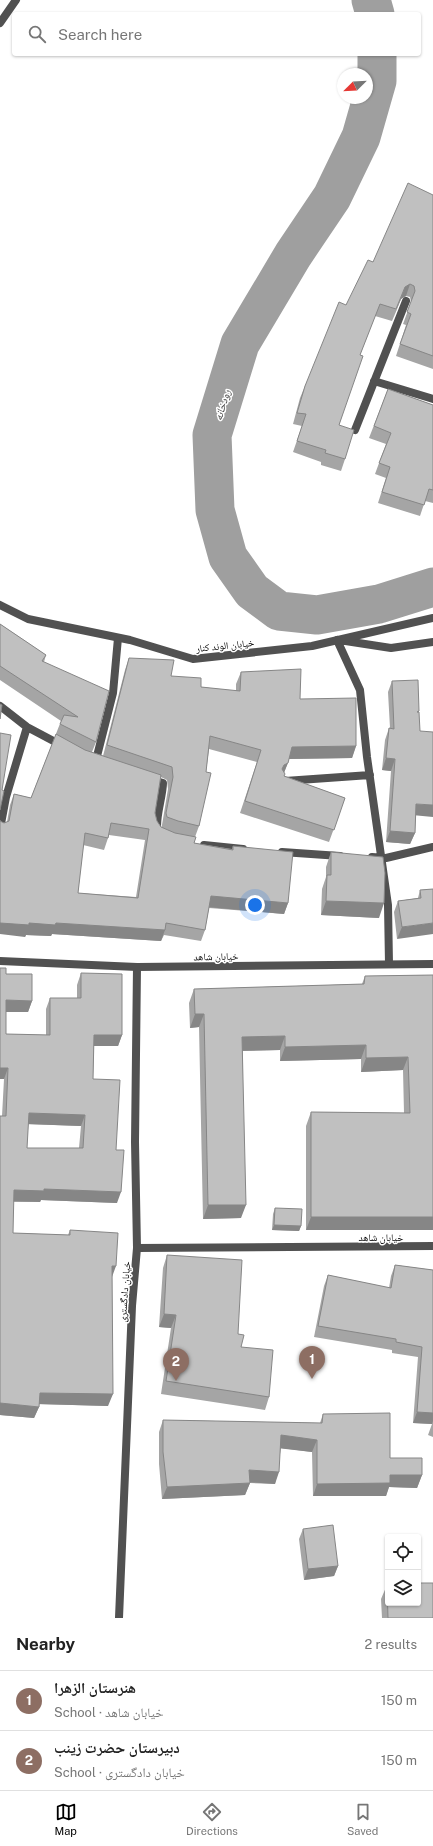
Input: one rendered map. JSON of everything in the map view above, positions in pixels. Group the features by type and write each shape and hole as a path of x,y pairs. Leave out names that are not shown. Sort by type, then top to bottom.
{"street":[{"path":"0,23 16,0"},
{"path":"355,430 406,301"},
{"path":"374,381 433,399"},
{"name":"خیابان الوند کنار","path":"0,605 28,619 118,638 193,659 312,646 433,618"},
{"path":"104,763 93,759 113,693 118,638"},
{"path":"337,640 391,648 433,642"},
{"path":"337,640 360,690 388,906 389,964"},
{"path":"0,706 27,727 70,749"},
{"path":"0,829 6,797 27,727"},
{"path":"283,781 370,775"},
{"path":"141,776 163,783 163,795 156,826 159,833 164,836"},
{"path":"195,844 252,851"},
{"path":"362,857 382,857 433,847"},
{"path":"275,852 349,856"},
{"name":"خیابان شاهد","path":"0,961 137,967 433,964"},
{"name":"خیابان دادگستری","path":"119,1618 132,1306 137,1248 135,1142 137,967"},
{"name":"خیابان شاهد","path":"137,1248 433,1246"}],"building":[{"path":"408,183 433,195 433,356 400,344 411,314 407,312 415,291 414,286 410,284 405,287 396,309 380,304 360,355 363,356 339,425 354,430 345,459 325,453 326,450 297,441 306,414 297,413 305,386 339,302 346,305 368,260 373,262"},
{"path":"388,389 433,405 433,490 429,489 424,505 382,492 390,467 379,463 391,433 374,426"},
{"path":"0,624 46,655 42,661 109,691 96,742 60,724 64,715 78,717 0,666"},
{"path":"129,658 174,660 171,676 201,678 201,687 240,691 241,672 301,669 300,699 356,698 356,746 292,747 288,763 284,765 282,769 285,774 284,776 345,798 334,830 245,801 261,750 210,736 206,772 211,773 199,826 167,817 166,813 173,777 172,767 107,745"},
{"path":"418,680 419,711 417,712 419,712 420,731 433,732 433,805 416,804 415,833 390,831 395,759 386,758 389,728 394,729 392,681"},
{"path":"0,704 2,705 0,719"},
{"path":"0,733 11,735 2,790 4,791 0,810"},
{"path":"56,734 85,750 161,775 155,813 157,821 161,827 175,833 196,837 194,843 233,850 233,846 293,852 288,903 211,896 205,930 166,923 165,930 56,923 55,925 29,923 29,925 0,923 0,821 4,823 9,821 14,794 31,798","holes":["111,823 149,829 138,898 78,893 85,833 108,838"]},
{"path":"331,852 383,857 385,873 384,903 326,901 327,875 331,875"},
{"path":"433,889 433,923 402,927 398,901 421,898 420,890"},
{"path":"0,968 6,968 6,974 32,974 32,1001 6,1000 6,1034 50,1035 50,998 81,998 81,973 122,974 122,1035 94,1035 93,1079 120,1080 116,1150 124,1150 121,1192 44,1189 44,1191 14,1190 13,1233 70,1235 70,1230 118,1233 116,1266 112,1266 113,1394 40,1393 39,1407 0,1403 0,1116 6,1116 8,1068 0,1068","holes":["29,1113 85,1115 83,1148 27,1148"]},
{"path":"433,975 433,1217 311,1217 311,1112 410,1113 408,1057 366,1058 366,1045 285,1047 285,1036 242,1037 246,1205 208,1205 204,1014 195,1014 194,989 364,984 365,976"},
{"path":"275,1208 302,1209 301,1226 274,1225"},
{"path":"167,1255 242,1260 238,1334 244,1335 241,1347 273,1350 269,1397 166,1381 176,1315 164,1314"},
{"path":"395,1265 433,1270 433,1413 417,1412 422,1347 396,1342 396,1339 318,1326 328,1275 391,1288"},
{"path":"390,1413 390,1458 422,1458 422,1475 390,1475 390,1483 317,1484 317,1440 281,1435 279,1472 249,1470 250,1483 167,1487 163,1452 163,1420 322,1423 323,1414"},
{"path":"333,1525 338,1566 308,1569 303,1529"},
{"path":"421,1583 433,1583 433,1618 388,1618 388,1606 421,1606"}],"waterway":[{"name":"رودخانه","path":"371,0 374,12"},
{"name":"رودخانه","path":"377,56 377,81 361,137 332,197 293,255 240,344 212,435 215,510 228,557 252,591 279,611 317,615 379,604 433,587"}],"place":[{"name":"هنرستان الزهرا","path":"312,1379"},
{"name":"دبیرستان حضرت زینب","path":"176,1381"}]}
